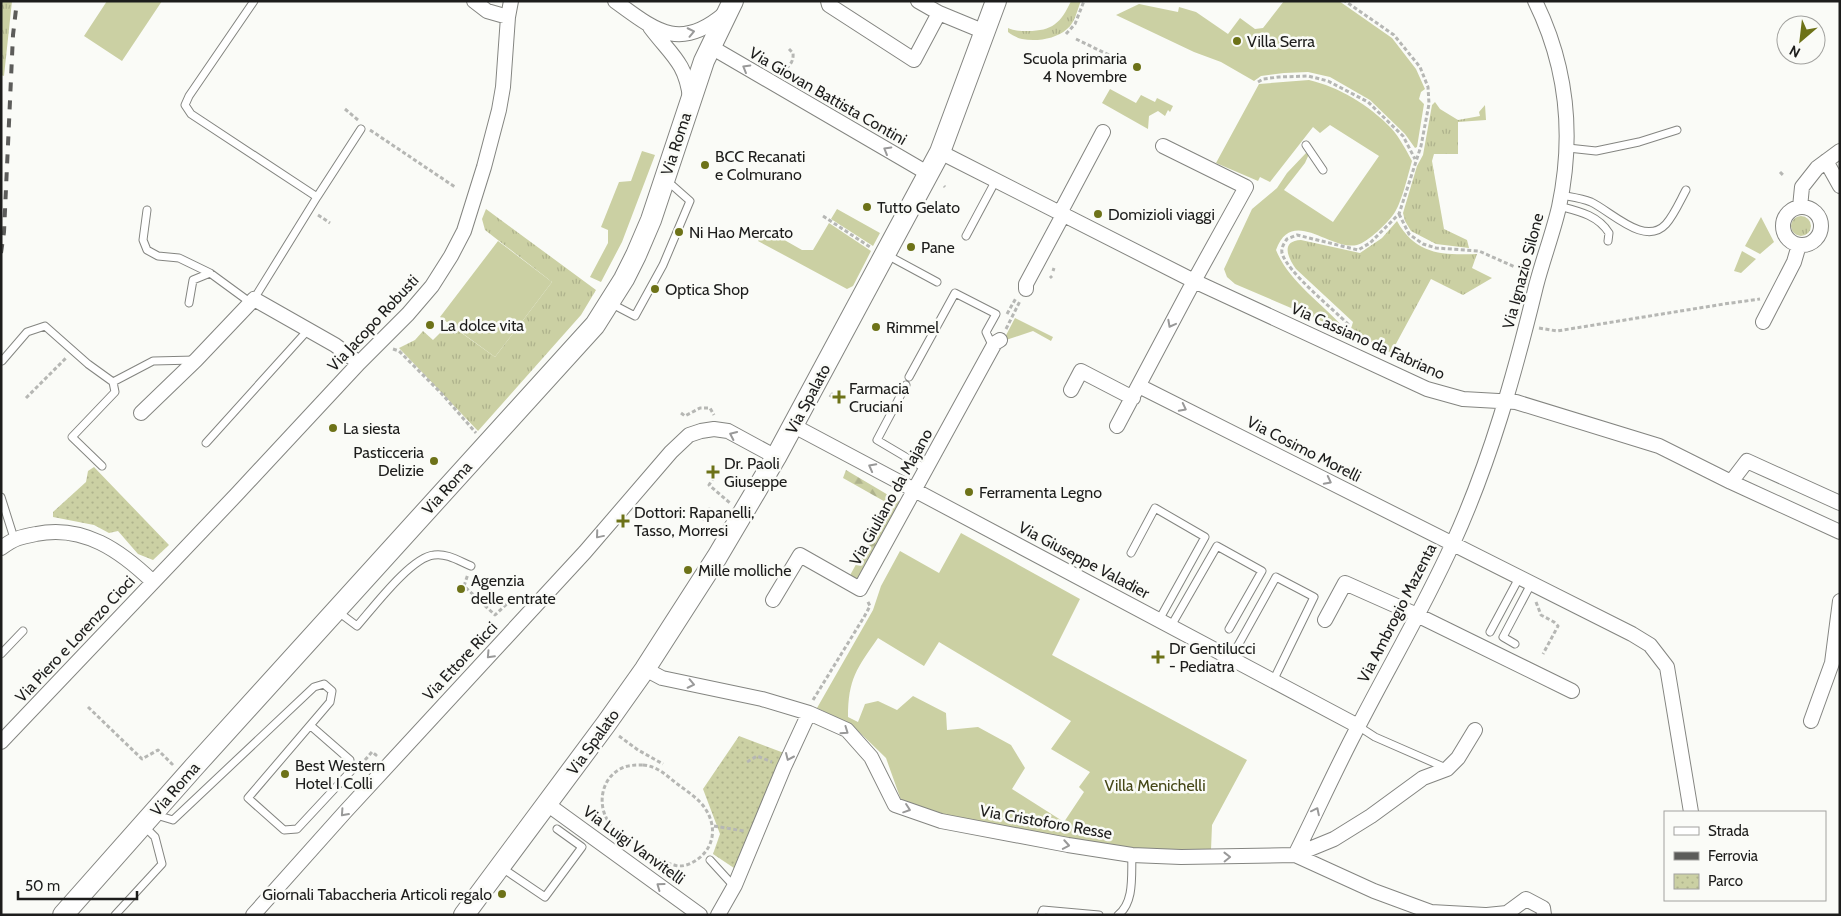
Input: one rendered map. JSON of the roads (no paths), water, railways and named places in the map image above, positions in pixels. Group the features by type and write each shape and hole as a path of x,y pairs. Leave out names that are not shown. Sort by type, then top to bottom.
{"main road":[{"name":"Via Spalato","path":"464,915 645,669 718,557 794,426 880,252 941,184 940,152 996,1"},
{"name":"Via Roma","path":"63,915 595,325 610,303 636,255 691,99 711,47 730,6"},
{"path":"452,915 479,894"}],"street":[{"path":"474,1 487,11 508,17"},
{"name":"Via Jacopo Robusti","path":"237,494 359,363 408,314 432,286 451,256 464,231 499,110 511,1"},
{"path":"615,1 650,26 667,33 688,34 712,24 730,6"},
{"path":"828,1 829,5 914,60 939,13"},
{"name":"Via Ignazio Silone","path":"1452,544 1482,468 1504,400 1560,201 1568,148 1566,110 1555,49 1535,1"},
{"path":"921,2 939,13 985,32"},
{"path":"650,26 670,49 682,68 688,81 691,99"},
{"name":"Via Giovan Battista Contini","path":"711,47 941,184"},
{"path":"1025,287 1103,132"},
{"path":"1118,426 1246,187 1163,146"},
{"path":"1800,207 1802,188 1817,168 1840,151"},
{"name":"Via Cassiano da Fabriano","path":"940,152 1194,281 1427,389 1463,399 1516,402 1659,446 1731,482 1840,532"},
{"path":"1826,161 1840,186"},
{"path":"1800,207 1813,211 1818,216 1820,230 1812,242 1798,245 1787,238 1783,225 1788,213 1800,207"},
{"path":"1763,322 1794,262 1798,245"},
{"path":"141,413 253,301 335,345 359,363"},
{"name":"Via Giuliano da Majano","path":"773,600 800,556 860,589 996,342"},
{"name":"Via Cosimo Morelli","path":"1071,390 1081,371 1136,392 1452,544"},
{"name":"Via Giuseppe Valadier","path":"794,426 1358,726"},
{"name":"Via Ettore Ricci","path":"253,915 345,812 585,552 671,452 689,435 714,429 728,432 776,457"},
{"path":"1731,482 1747,461 1840,503"},
{"name":"Via Piero e Lorenzo Cioci","path":"1,742 237,494"},
{"name":"Via Piero e Lorenzo Cioci","path":"1,548 14,538 47,532 77,533 101,542 121,555 153,582"},
{"name":"Via Ambrogio Mazenta","path":"1295,855 1358,726 1452,544 1632,634 1650,645 1667,667 1691,811"},
{"path":"1326,620 1345,583 1417,615 1572,691"},
{"path":"1810,722 1832,663 1840,601"},
{"name":"Via Cristoforo Resse","path":"645,669 662,678 762,699 808,713 847,730 872,757 895,805 940,820 1068,845 1132,855 1181,858 1295,855 1374,891 1431,912 1486,915 1507,913 1526,899 1543,908 1544,915"},
{"path":"718,915 735,884 808,713"},
{"path":"1295,855 1334,839 1423,778 1447,768 1458,758 1475,730"},
{"name":"Via Luigi Vanvitelli","path":"547,804 700,915"}],"lane":[{"path":"254,1 189,96 185,105 191,114 317,197"},
{"path":"147,210 143,240 147,250 158,256 179,258 210,273 253,301 361,129"},
{"path":"1568,148 1596,151 1638,142 1677,130"},
{"path":"1306,144 1323,170"},
{"path":"966,236 996,180"},
{"path":"610,303 635,316 663,265 690,201 673,186 663,182"},
{"path":"1560,201 1589,202 1635,229 1648,233 1658,231 1666,224 1686,190"},
{"path":"1560,201 1597,219 1610,233 1608,241"},
{"path":"880,252 937,282"},
{"path":"189,303 193,280 210,273"},
{"path":"909,377 955,292 996,314 986,332 996,342"},
{"path":"2,361 27,332 45,326 113,382 115,392 72,437 102,466"},
{"path":"206,443 308,330"},
{"path":"113,382 153,361 196,360"},
{"path":"906,385 877,440 926,469"},
{"path":"1,497 14,538"},
{"path":"1130,553 1155,508 1205,537 1165,623"},
{"path":"1165,623 1217,546 1262,571 1229,629"},
{"path":"336,611 357,626 412,565 434,555 451,557 471,566"},
{"path":"1231,658 1276,577 1314,597 1273,681"},
{"path":"1490,632 1525,581"},
{"path":"1515,644 1503,637 1525,581"},
{"path":"1,654 23,631"},
{"path":"116,915 162,864 150,818 164,817 173,820 314,687 324,684 332,690 330,702 248,798 284,830 297,829 352,771 350,760 310,726"},
{"path":"1358,726 1375,737 1447,768"},
{"path":"499,867 545,898 582,847 557,829"},
{"path":"1118,915 1125,910 1129,902 1132,855"},
{"path":"710,860 731,883 735,884"},
{"path":"1042,915 1043,910 1099,915"}],"railway":[{"path":"1,253 4,232 13,35 17,1"}],"place":[{"name":"Villa Serra","path":"1237,41"},
{"name":"Scuola primaria 4 Novembre","path":"1137,67"},
{"name":"BCC Recanati e Colmurano","path":"705,165"},
{"name":"Tutto Gelato","path":"867,207"},
{"name":"Domizioli viaggi","path":"1098,214"},
{"name":"Ni Hao Mercato","path":"679,232"},
{"name":"Pane","path":"911,247"},
{"name":"Optica Shop","path":"655,289"},
{"name":"La dolce vita","path":"430,325"},
{"name":"Rimmel","path":"876,327"},
{"name":"Farmacia Cruciani","path":"839,397"},
{"name":"La siesta","path":"333,428"},
{"name":"Pasticceria Delizie","path":"434,461"},
{"name":"Dr. Paoli Giuseppe","path":"713,472"},
{"name":"Ferramenta Legno","path":"969,492"},
{"name":"Dottori: Rapanelli, Tasso, Morresi","path":"623,521"},
{"name":"Mille molliche","path":"688,570"},
{"name":"Agenzia delle entrate","path":"461,589"},
{"name":"Dr Gentilucci - Pediatra","path":"1158,657"},
{"name":"Best Western Hotel I Colli","path":"285,774"},
{"name":"Giornali Tabaccheria Articoli regalo","path":"502,894"}],"park label":[{"name":"Villa Menichelli","path":"1155,785"}]}
